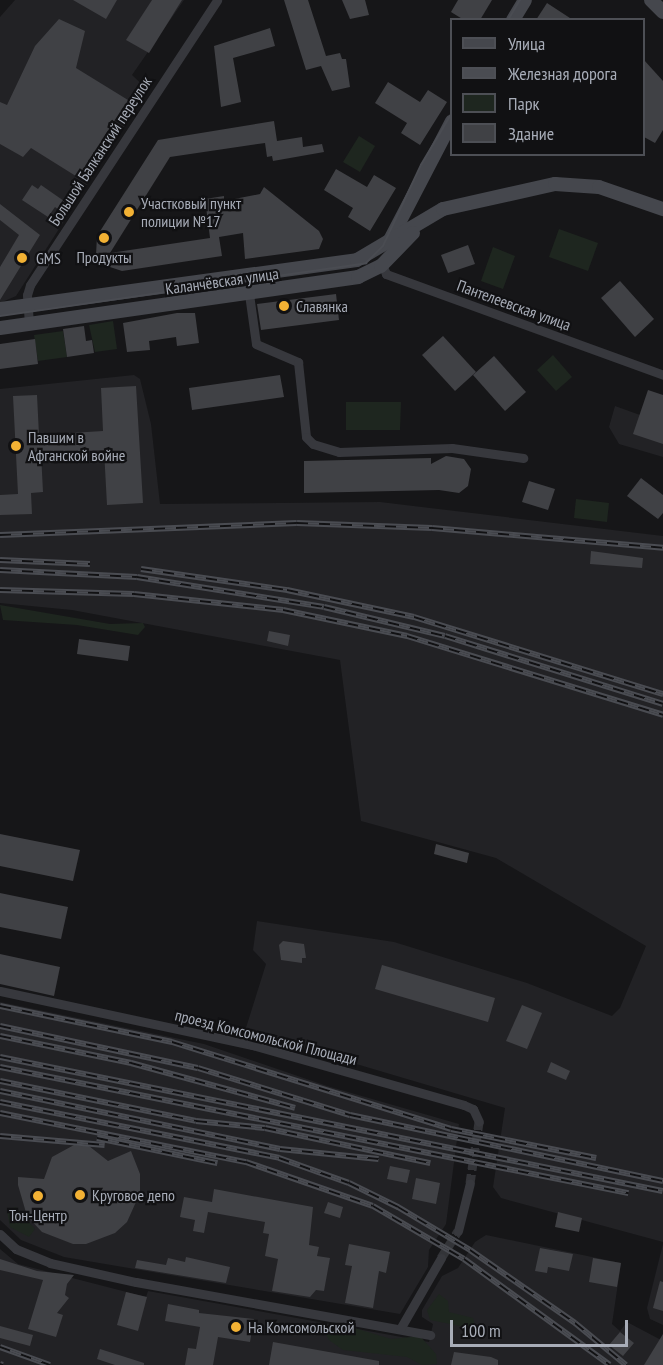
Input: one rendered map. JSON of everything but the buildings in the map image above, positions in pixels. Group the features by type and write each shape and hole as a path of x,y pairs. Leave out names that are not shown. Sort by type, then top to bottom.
{"main road":[{"path":"514,18 525,0"},
{"path":"651,0 663,12"},
{"path":"388,243 450,125"},
{"path":"427,218 461,203 555,184 593,185 663,209"},
{"name":"Каланчёвская улица","path":"0,309 357,260 427,218"},
{"name":"Каланчёвская улица","path":"0,328 358,277 381,266 427,218"}],"street":[{"name":"Большой Балканский переулок","path":"29,324 26,305 30,285 216,0"},
{"path":"381,266 388,243"},
{"name":"Пантелеевская улица","path":"381,266 386,274 663,375"},
{"path":"249,294 256,344 298,362 306,437 313,444 339,452 452,448 523,458"},
{"name":"проезд Комсомольской Площади","path":"0,991 252,1046 464,1105 473,1109 479,1122"},
{"path":"458,1231 470,1183"},
{"path":"0,1234 16,1249 50,1263 430,1335"},
{"path":"400,1329 441,1258"}],"shaded area":[{"path":"15,0 184,0 132,75 148,90 16,296 0,303 0,17"},
{"path":"134,375 140,379 151,424 160,504 380,502 663,536 663,1242 501,1198 493,1187 505,1108 245,1031 266,964 253,950 257,921 394,942 527,983 612,1016 620,1008 646,946 496,858 361,821 340,660 72,610 0,603 0,389"},
{"path":"663,395 663,457 619,444 609,427 615,406 640,415"},
{"path":"0,1002 204,1044 327,1086 459,1124 446,1224 429,1250 428,1267 400,1314 64,1257 21,1240 0,1220"},
{"path":"486,1235 621,1263 612,1324 620,1331 627,1322 663,1341 663,1365 0,1365 0,1249 18,1264 146,1297 148,1291 429,1342 433,1324 422,1317 422,1310 442,1276 458,1268 475,1242"},
{"path":"663,1244 663,1325 650,1319 647,1308"}],"green space":[{"path":"359,136 375,146 360,172 343,162"},
{"path":"559,229 598,243 588,271 549,257"},
{"path":"493,247 515,256 503,289 481,281"},
{"path":"113,321 117,349 95,352 89,325"},
{"path":"63,331 67,357 38,361 34,335"},
{"path":"553,355 572,377 556,391 537,370"},
{"path":"346,402 401,402 400,430 346,430"},
{"path":"576,499 609,503 607,522 574,518"},
{"path":"0,605 110,624 143,623 145,627 138,635 77,625 3,620"},
{"path":"16,1207 35,1229 29,1237 10,1227 7,1210"},
{"path":"439,1294 448,1301 449,1312 473,1318 476,1329 430,1320 427,1310"},
{"path":"341,1324 391,1339 420,1336 436,1354 437,1364 422,1365 407,1357 343,1350 329,1340 322,1327"}],"tunnel":[{"path":"470,1183 479,1122"},
{"path":"441,1258 458,1231"}],"tram line":[{"path":"509,18 520,0"},
{"path":"0,316 366,263 383,246 421,165 450,116"}],"railway":[{"path":"0,535 297,523 432,528 663,548"},
{"path":"0,560 90,564"},
{"path":"141,569 287,590 414,617 663,694"},
{"path":"0,570 137,577 324,607 445,636 663,704"},
{"path":"0,590 134,594 283,610 407,636 663,715"},
{"path":"0,1006 172,1042 451,1129 596,1158"},
{"path":"0,1026 198,1068 350,1115 663,1181"},
{"path":"0,1036 131,1063 295,1108"},
{"path":"0,1057 663,1191"},
{"path":"0,1067 628,1193"},
{"path":"0,1081 196,1121 265,1128 430,1163"},
{"path":"0,1091 280,1149 378,1159"},
{"path":"0,1102 279,1158 349,1183 398,1207 470,1250 575,1323 626,1365"},
{"path":"0,1113 246,1162 373,1206 464,1259 610,1365"},
{"path":"0,1136 105,1145"},
{"path":"97,1138 217,1163"},
{"path":"0,1347 50,1365"}],"place":[{"name":"Участковый пункт полиции №17","path":"129,212"},
{"name":"Продукты","path":"104,238"},
{"name":"GMS","path":"22,258"},
{"name":"Славянка","path":"284,306"},
{"name":"Павшим в Афганской войне","path":"16,446"},
{"name":"Круговое депо","path":"80,1195"},
{"name":"Тон-Центр","path":"38,1196"},
{"name":"На Комсомольской","path":"236,1327"}]}
